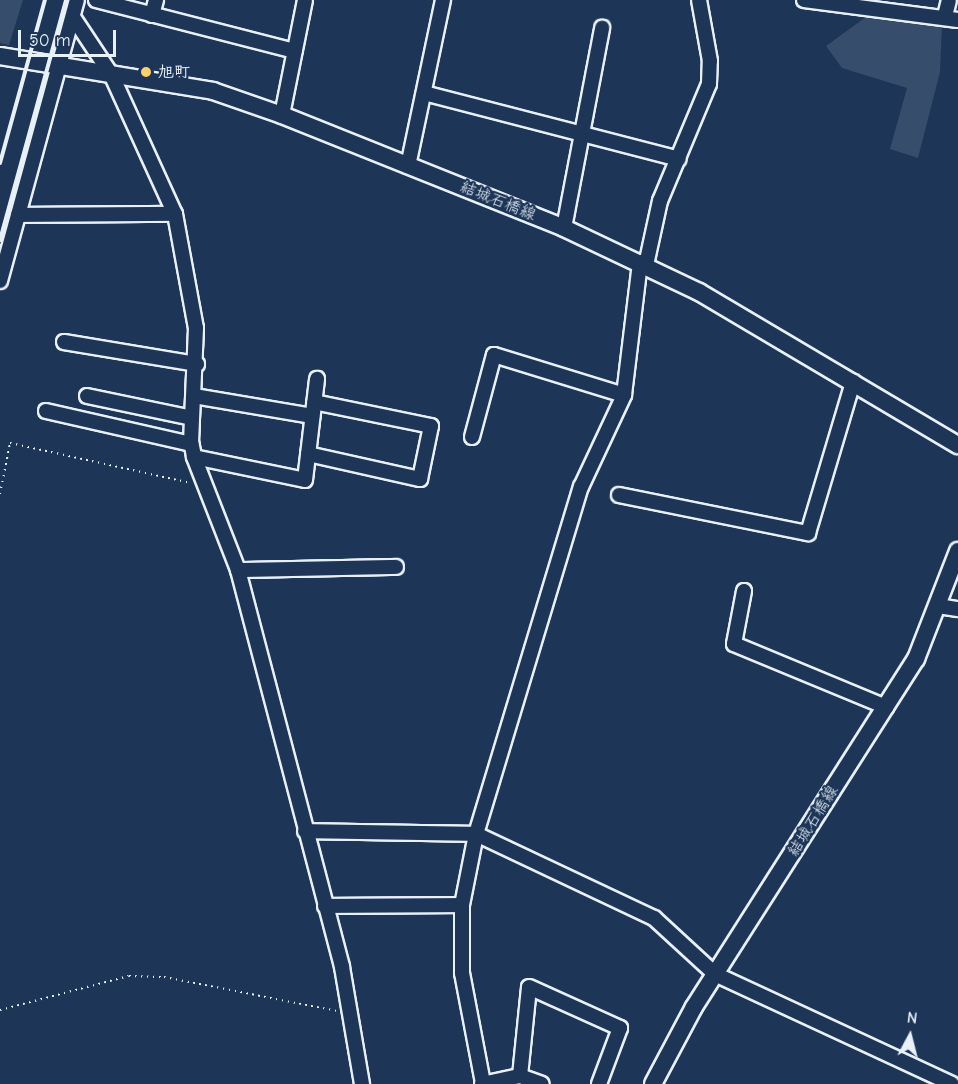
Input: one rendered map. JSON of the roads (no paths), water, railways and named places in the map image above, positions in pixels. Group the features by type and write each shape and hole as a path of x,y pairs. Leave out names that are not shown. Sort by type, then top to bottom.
{"main road":[{"name":"結城石橋線","path":"0,56 213,91 282,115 564,228 643,263 853,382 958,445"},
{"name":"結城石橋線","path":"654,1084 715,974 916,659 958,551"}],"street":[{"path":"0,281 77,0"},
{"path":"96,0 295,51"},
{"path":"153,15 156,0"},
{"path":"282,115 305,0"},
{"path":"408,165 442,0"},
{"path":"542,1084 520,1076 483,1084 462,973 462,905 476,834 580,487 624,395 643,263 660,201 710,78 699,0"},
{"path":"804,0 952,18 949,0"},
{"path":"73,17 111,76 175,214 196,328 197,364 192,418 193,451 203,486 238,570 352,1014 357,1069 362,1084"},
{"path":"564,228 585,134 602,28"},
{"path":"424,93 679,159"},
{"path":"18,214 175,214"},
{"path":"64,342 197,364"},
{"path":"472,437 494,355 624,395"},
{"path":"46,411 305,480 317,379"},
{"path":"619,495 808,533 853,382"},
{"path":"87,396 192,418"},
{"path":"194,396 313,409 431,426 420,479 308,454"},
{"path":"238,570 396,567"},
{"path":"744,591 734,644 886,707"},
{"path":"938,606 958,609"},
{"path":"305,831 476,834 654,918 715,974 952,1084"},
{"path":"325,906 462,905"},
{"path":"520,1076 529,987 620,1028 600,1084"}],"railway":[{"path":"0,163 45,0"},
{"path":"0,240 66,0"}],"place":[{"name":"旭町","path":"146,72"}]}
